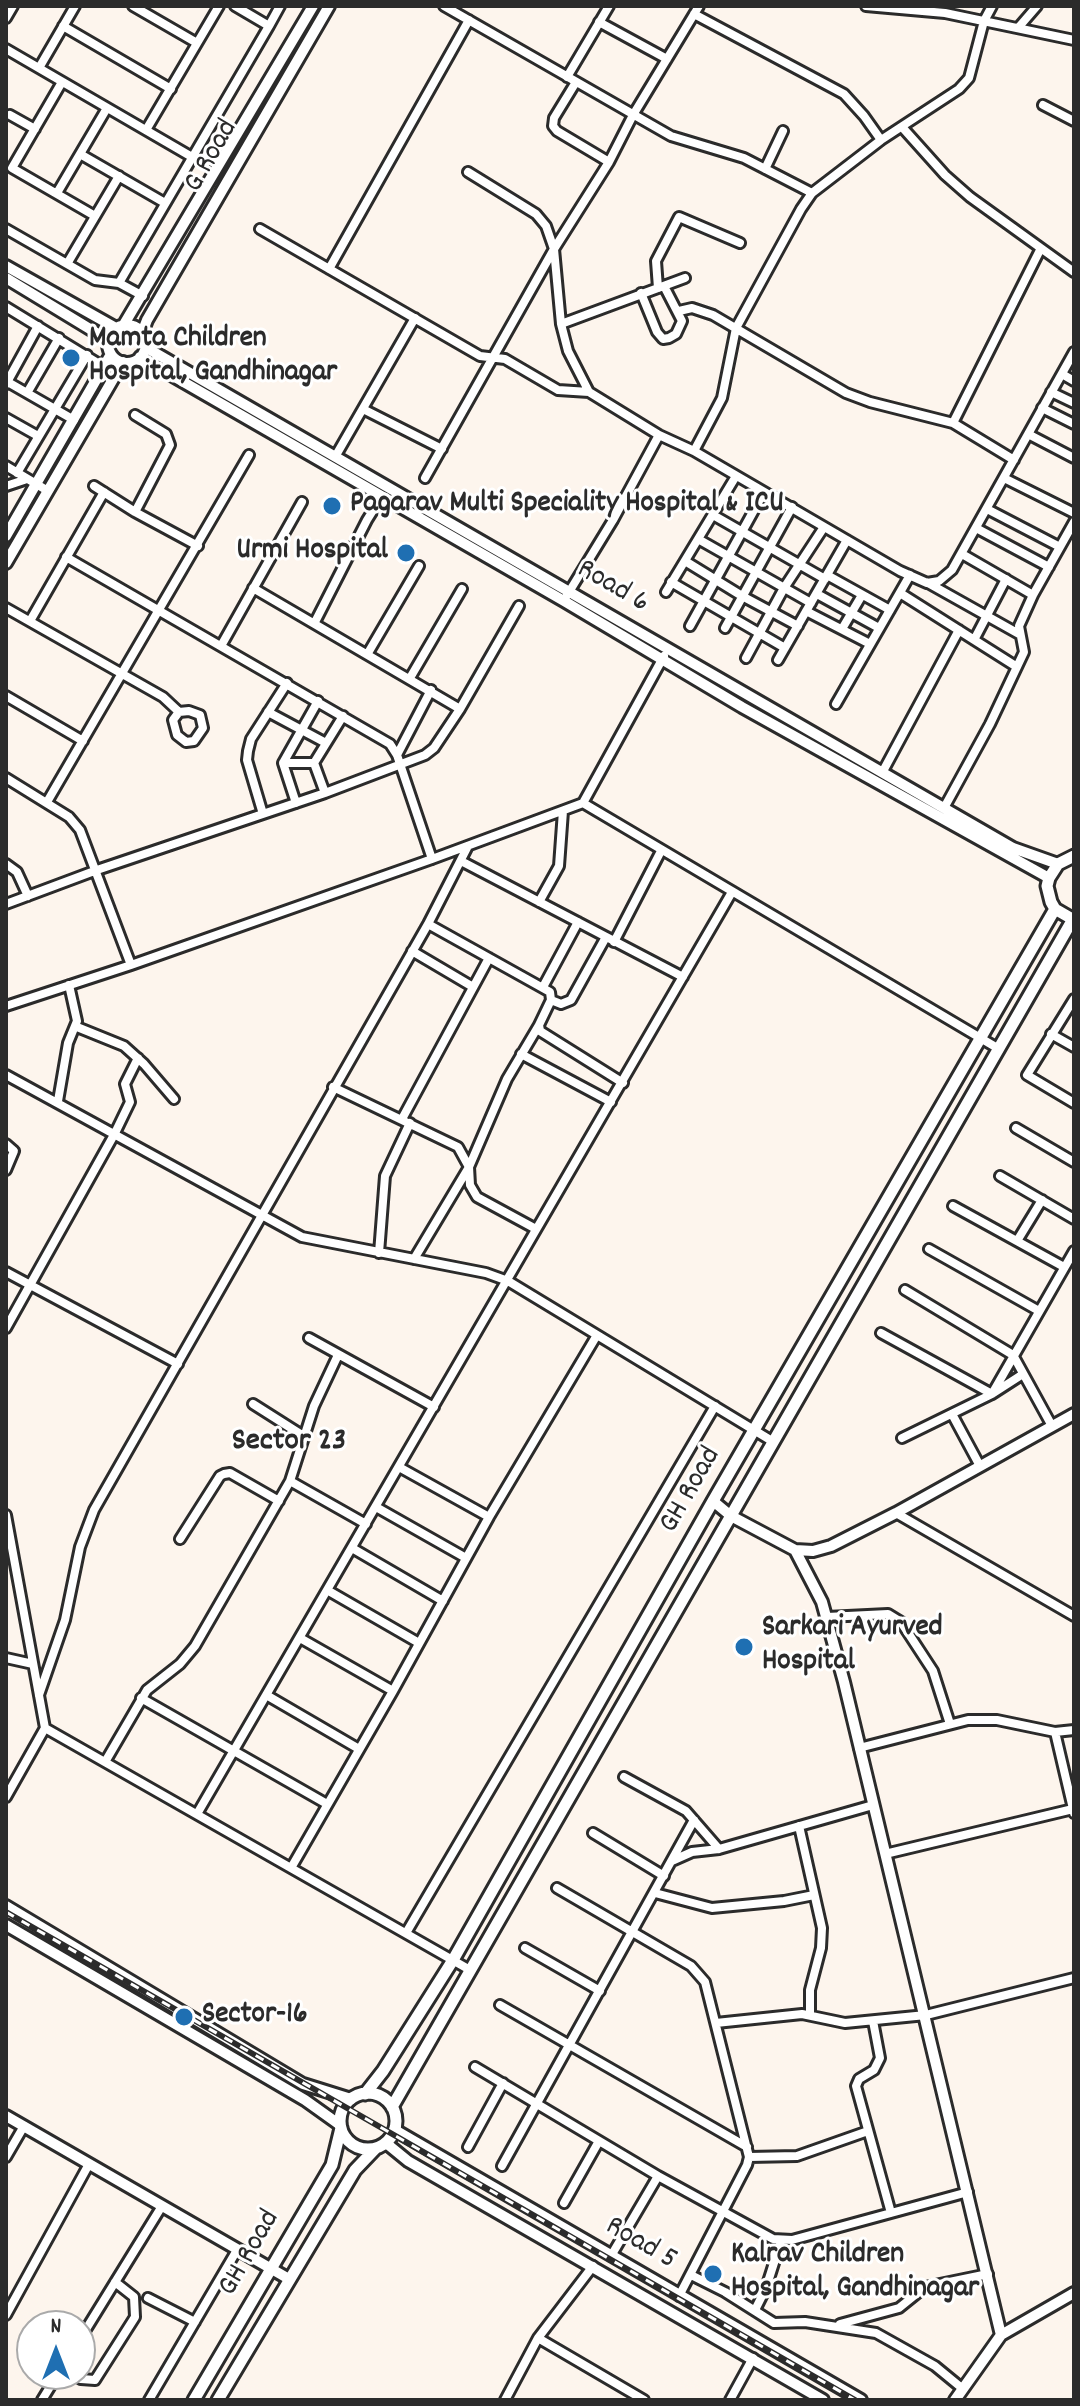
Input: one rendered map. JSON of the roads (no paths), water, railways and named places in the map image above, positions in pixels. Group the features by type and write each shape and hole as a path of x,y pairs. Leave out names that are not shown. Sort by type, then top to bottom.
{"main road":[{"path":"1073,920 1055,909 1048,894 1049,878 1058,864 1074,856"},
{"name":"GH Road","path":"365,2094 383,2071 453,1960 713,1501 1055,909"},
{"name":"GH Road","path":"392,2107 1073,920"},
{"path":"365,2094 381,2096 392,2107 395,2130 381,2146 358,2148 345,2137 341,2127 342,2111 351,2099 365,2094"},
{"name":"GH Road","path":"194,2400 332,2165 341,2127"},
{"name":"GH Road","path":"218,2400 355,2170 381,2146"}],"street":[{"path":"6,18 13,6"},
{"path":"39,68 75,6"},
{"path":"133,6 197,43"},
{"path":"146,130 219,6"},
{"path":"235,6 269,26"},
{"path":"119,283 280,6"},
{"name":"G Road","path":"119,327 143,296 313,6"},
{"name":"G Road","path":"142,333 329,6"},
{"path":"444,6 671,136 744,158 812,193"},
{"path":"609,6 554,118 553,126 609,162"},
{"path":"866,6 945,13 1074,40"},
{"path":"694,451 722,398 736,328 759,282 812,193 881,140 959,89 969,78 984,21 992,6"},
{"path":"1018,28 1037,6"},
{"path":"425,478 554,249 609,162 633,115 697,10 844,94 881,140"},
{"path":"329,269 469,20"},
{"path":"599,22 667,59"},
{"path":"63,26 171,89"},
{"path":"6,49 192,157"},
{"path":"62,82 9,166 95,216"},
{"path":"1043,105 1074,121"},
{"path":"57,193 107,108"},
{"path":"7,116 35,129"},
{"path":"902,127 945,175 1040,250 1074,272"},
{"path":"765,169 783,131"},
{"path":"80,154 165,203"},
{"path":"468,172 536,214 546,226 554,249 561,324 568,351 589,392"},
{"path":"67,264 119,176"},
{"path":"641,293 657,332 663,339 676,334 682,321 679,311 661,287 656,261 679,217 740,243"},
{"path":"6,229 102,283 119,283 143,296"},
{"path":"260,229 480,356 505,359 558,390 589,392 659,435 694,451 847,540 1019,634"},
{"path":"953,423 1040,250"},
{"path":"6,266 119,327 137,328 142,333 142,352 130,362 123,362 111,354"},
{"path":"6,278 108,340 111,354 74,420 32,482 6,536"},
{"path":"561,324 685,278"},
{"path":"6,307 104,367"},
{"path":"679,311 692,308 736,328 858,399 953,423 1014,460"},
{"path":"335,457 415,318"},
{"path":"38,326 7,382 74,420"},
{"path":"108,340 119,327"},
{"path":"27,393 59,338"},
{"name":"Road 6","path":"142,352 335,457 566,596 662,660 742,707 1049,878"},
{"name":"Road 6","path":"142,352 382,496 668,649 1013,848 1058,864"},
{"path":"927,583 945,577 962,554 1074,353"},
{"path":"17,473 87,355"},
{"path":"6,563 123,362"},
{"path":"1062,374 1074,381"},
{"path":"1051,392 1074,403"},
{"path":"1042,408 1074,424"},
{"path":"363,409 442,449"},
{"path":"135,415 166,434 170,445 135,512"},
{"path":"6,418 38,436"},
{"path":"1028,434 1074,458"},
{"path":"566,596 613,520 659,435"},
{"path":"47,802 249,455"},
{"path":"6,466 48,491"},
{"path":"666,592 736,476"},
{"path":"1004,478 1074,513"},
{"path":"6,493 9,485 32,482"},
{"path":"94,486 198,546"},
{"path":"30,621 104,492"},
{"path":"690,626 764,492"},
{"path":"315,622 382,496"},
{"path":"221,646 302,502"},
{"path":"725,628 792,507"},
{"path":"987,509 1060,547"},
{"path":"713,515 799,566 890,610"},
{"path":"944,808 1024,652 1019,626 1074,522"},
{"path":"746,658 784,588 824,527"},
{"path":"976,528 1049,567"},
{"path":"698,539 784,588 842,629 870,644"},
{"path":"778,660 847,540"},
{"path":"962,554 1033,595"},
{"path":"66,557 390,744 432,859"},
{"path":"685,561 798,626"},
{"path":"368,653 419,566"},
{"path":"836,704 910,575"},
{"path":"974,640 1006,579"},
{"path":"671,582 785,648"},
{"path":"253,588 460,709"},
{"path":"410,678 462,589"},
{"path":"900,593 1017,667"},
{"path":"817,594 879,628"},
{"path":"842,629 862,595"},
{"path":"6,904 325,793 398,759 425,755 434,748 460,709 519,606"},
{"path":"6,608 163,697 179,712"},
{"path":"882,773 959,630"},
{"path":"6,1006 131,965 583,803 668,649"},
{"path":"263,814 247,760 251,739 287,683"},
{"path":"398,759 431,690"},
{"path":"6,696 83,741"},
{"path":"296,803 283,763 318,701"},
{"path":"268,712 326,743"},
{"path":"314,763 343,716"},
{"path":"283,763 314,763"},
{"path":"314,763 325,793"},
{"path":"6,778 75,822 97,870 131,965"},
{"path":"583,803 999,1049"},
{"path":"539,902 559,866 563,811"},
{"path":"39,1695 65,1620 84,1533 94,1510 428,924 468,846"},
{"path":"551,1000 561,1004 571,1000 661,851"},
{"path":"461,861 683,977"},
{"path":"6,864 17,872 28,896"},
{"path":"197,1814 732,892"},
{"path":"543,987 578,922"},
{"path":"414,1259 469,1167 507,1079 551,1000 550,992 543,987 428,924"},
{"path":"412,951 473,987"},
{"path":"379,1253 385,1176 406,1121 489,958"},
{"path":"58,1101 68,1043 77,1027 69,985"},
{"path":"1074,999 1027,1075 1074,1103"},
{"path":"539,1025 545,1036 623,1083"},
{"path":"77,1027 113,1041 138,1058 174,1099"},
{"path":"1051,1034 1074,1047"},
{"path":"521,1054 611,1102"},
{"path":"6,1328 115,1133 130,1102 125,1084 138,1058"},
{"path":"6,1075 302,1237 486,1273 508,1281 772,1441"},
{"path":"333,1087 458,1147 469,1167 470,1185 477,1197 536,1229"},
{"path":"1016,1128 1074,1162"},
{"path":"6,1144 14,1151 6,1170"},
{"path":"1000,1176 1074,1219"},
{"path":"1017,1241 1042,1200"},
{"path":"953,1206 1064,1267"},
{"path":"929,1249 1039,1311"},
{"path":"992,1394 1074,1251"},
{"path":"6,1272 178,1364"},
{"path":"905,1290 1013,1355 1052,1426"},
{"path":"881,1333 992,1394"},
{"path":"291,1868 489,1517 597,1335"},
{"path":"309,1338 434,1407"},
{"path":"105,1762 141,1698 190,1654 279,1501 290,1481 314,1406 338,1355"},
{"path":"902,1438 992,1394 1023,1374"},
{"path":"253,1404 305,1437"},
{"path":"406,1933 715,1406"},
{"path":"952,1414 980,1466"},
{"path":"713,1501 731,1516 795,1550 813,1551 831,1546 896,1513 1074,1414"},
{"path":"399,1467 489,1517"},
{"path":"180,1539 224,1474 230,1473 279,1501"},
{"path":"290,1481 366,1524"},
{"path":"376,1507 466,1558"},
{"path":"896,1513 1074,1616"},
{"path":"6,1515 8,1541 45,1728 6,1797"},
{"path":"352,1548 443,1601"},
{"path":"795,1550 827,1617 926,2015 1001,2335"},
{"path":"327,1590 419,1643"},
{"path":"827,1617 888,1614 901,1622 933,1671 950,1724"},
{"path":"300,1638 393,1691"},
{"path":"6,1658 33,1664"},
{"path":"268,1696 359,1749"},
{"path":"141,1698 327,1804"},
{"path":"859,1748 968,1720 997,1720 1055,1732 1074,1730"},
{"path":"45,1728 470,1970"},
{"path":"885,1854 1073,1811 1055,1732"},
{"path":"624,1777 686,1811 719,1849"},
{"path":"673,1860 692,1852 719,1849 873,1805"},
{"path":"502,2166 694,1820"},
{"path":"799,1826 822,1938 810,1990 810,2015"},
{"path":"593,1833 664,1876"},
{"path":"557,1888 699,1972 705,1982 748,2152 747,2165 679,2296"},
{"path":"655,1893 712,1908 814,1895"},
{"path":"6,1906 303,2084 351,2099"},
{"path":"6,1925 305,2100 341,2127"},
{"path":"525,1948 600,1991"},
{"path":"716,2023 810,2015 845,2023 926,2015 1074,1978"},
{"path":"500,2005 748,2152 797,2156 868,2131"},
{"path":"873,2021 880,2058 874,2070 859,2079 856,2086 891,2213"},
{"path":"475,2067 658,2176 773,2239 781,2241 968,2192"},
{"path":"468,2147 503,2083"},
{"path":"6,2116 289,2279"},
{"path":"6,2157 24,2126"},
{"name":"Road 5","path":"395,2130 861,2400"},
{"path":"564,2203 599,2141"},
{"name":"Road 5","path":"381,2146 823,2400"},
{"path":"6,2315 89,2164"},
{"path":"611,2256 658,2176"},
{"path":"96,2313 162,2206"},
{"path":"755,2310 766,2288 781,2241"},
{"path":"149,2400 237,2250"},
{"path":"505,2400 538,2338 593,2266"},
{"path":"833,2326 899,2308 925,2287 988,2274"},
{"path":"691,2275 774,2323 805,2322 866,2330 885,2337 935,2366 963,2389"},
{"path":"96,2378 135,2317 134,2297 115,2282"},
{"path":"955,2400 1001,2335 1074,2293"},
{"path":"148,2298 195,2322"},
{"path":"538,2338 644,2400"},
{"path":"730,2400 753,2358"}],"railway":[{"path":"6,1912 855,2400"}],"place":[{"name":"Mamta Children Hospital, Gandhinagar","path":"71,358"},
{"name":"Pagarav Multi Speciality Hospital & ICU","path":"332,506"},
{"name":"Urmi Hospital","path":"406,553"},
{"name":"Sarkari Ayurved Hospital","path":"744,1647"},
{"name":"Sector-16","path":"184,2017"},
{"name":"Kalrav Children Hospital, Gandhinagar","path":"713,2274"}],"district":[{"name":"Sector 23","path":"289,1444"}]}
